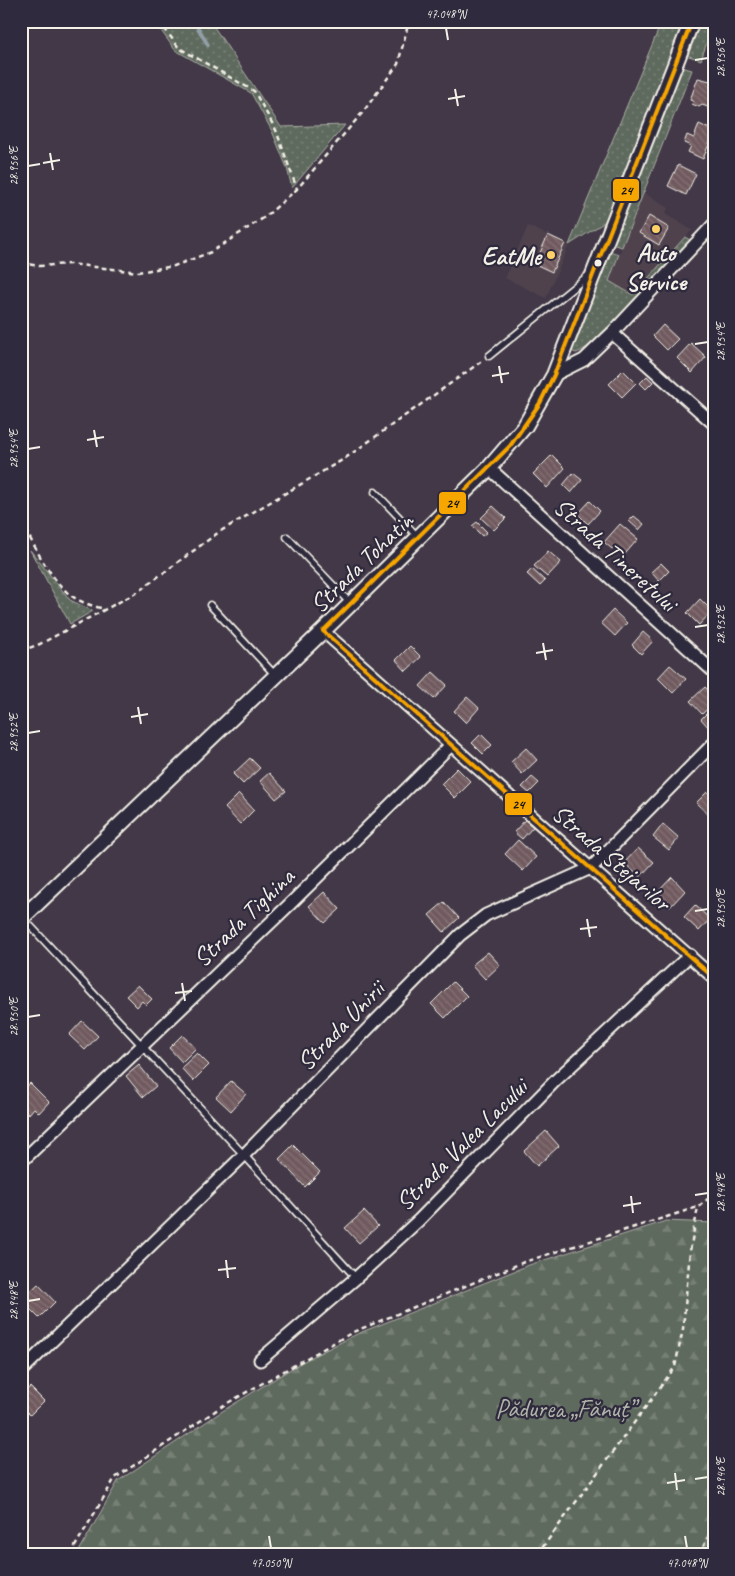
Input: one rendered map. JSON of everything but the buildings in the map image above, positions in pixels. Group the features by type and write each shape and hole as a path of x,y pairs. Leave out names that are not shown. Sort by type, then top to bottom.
{"street":[{"name":"Strada Tohatin","path":"22,918 351,604 489,468 525,426 554,375 692,21"},
{"path":"554,375 584,360 612,333 714,224"},
{"path":"612,333 714,424"},
{"name":"Strada Tineretului","path":"489,468 714,672"},
{"name":"Strada Stejarilor","path":"323,631 714,978"},
{"name":"Strada Unirii","path":"21,1371 244,1155 460,935 486,915 591,868 714,742"},
{"name":"Strada Tighina","path":"21,1162 290,904 450,745"},
{"name":"Strada Valea Lacului","path":"260,1360 356,1278 419,1220 556,1080 690,956"}],"lane":[{"path":"488,356 593,272"},
{"path":"374,492 418,537"},
{"path":"287,537 351,604"},
{"path":"210,606 276,676"},
{"path":"22,918 244,1155 356,1278"}],"path":[{"path":"159,21 179,48 254,90 276,130 297,190"},
{"path":"21,264 39,266 70,264 138,272 174,266 211,252 265,217 297,190 363,112 398,64 409,21"},
{"path":"21,651 40,644 136,593 219,532 344,459 488,356"},
{"path":"21,522 55,577 69,594 88,605 104,609"},
{"path":"70,1555 116,1478 224,1405 353,1332 524,1262 698,1207 714,1194"},
{"path":"538,1555 675,1367 683,1329 690,1251 698,1207"},
{"path":"700,1555 714,1525"}],"shaded area":[{"path":"643,192 668,208 665,214 692,230 634,295 609,281"},
{"path":"528,226 569,245 546,298 505,278"}],"green space":[{"path":"154,21 210,21 281,127 345,125 292,188 287,168 272,131 251,93 175,50"},
{"path":"662,21 684,21 605,222 569,245"},
{"path":"699,21 714,21 701,60 686,55"},
{"path":"681,67 692,70 622,247 611,244"},
{"path":"685,237 690,240 601,336 576,353 571,351 570,346 609,251 619,254 609,281 633,295"},
{"path":"30,550 70,600 93,611 70,624"},
{"name":"Pădurea „Fănuț”","path":"666,1221 714,1223 714,1555 77,1555 118,1481 221,1412 302,1362 357,1334 529,1265"}],"waterway":[{"path":"194,21 208,45"}],"transit line":[{"name":"24","path":"323,631 510,446 540,403 554,375 692,21"},
{"name":"24","path":"323,631 714,978"}],"place":[{"name":"Auto Service","path":"656,229"},
{"name":"EatMe","path":"551,255"}]}
